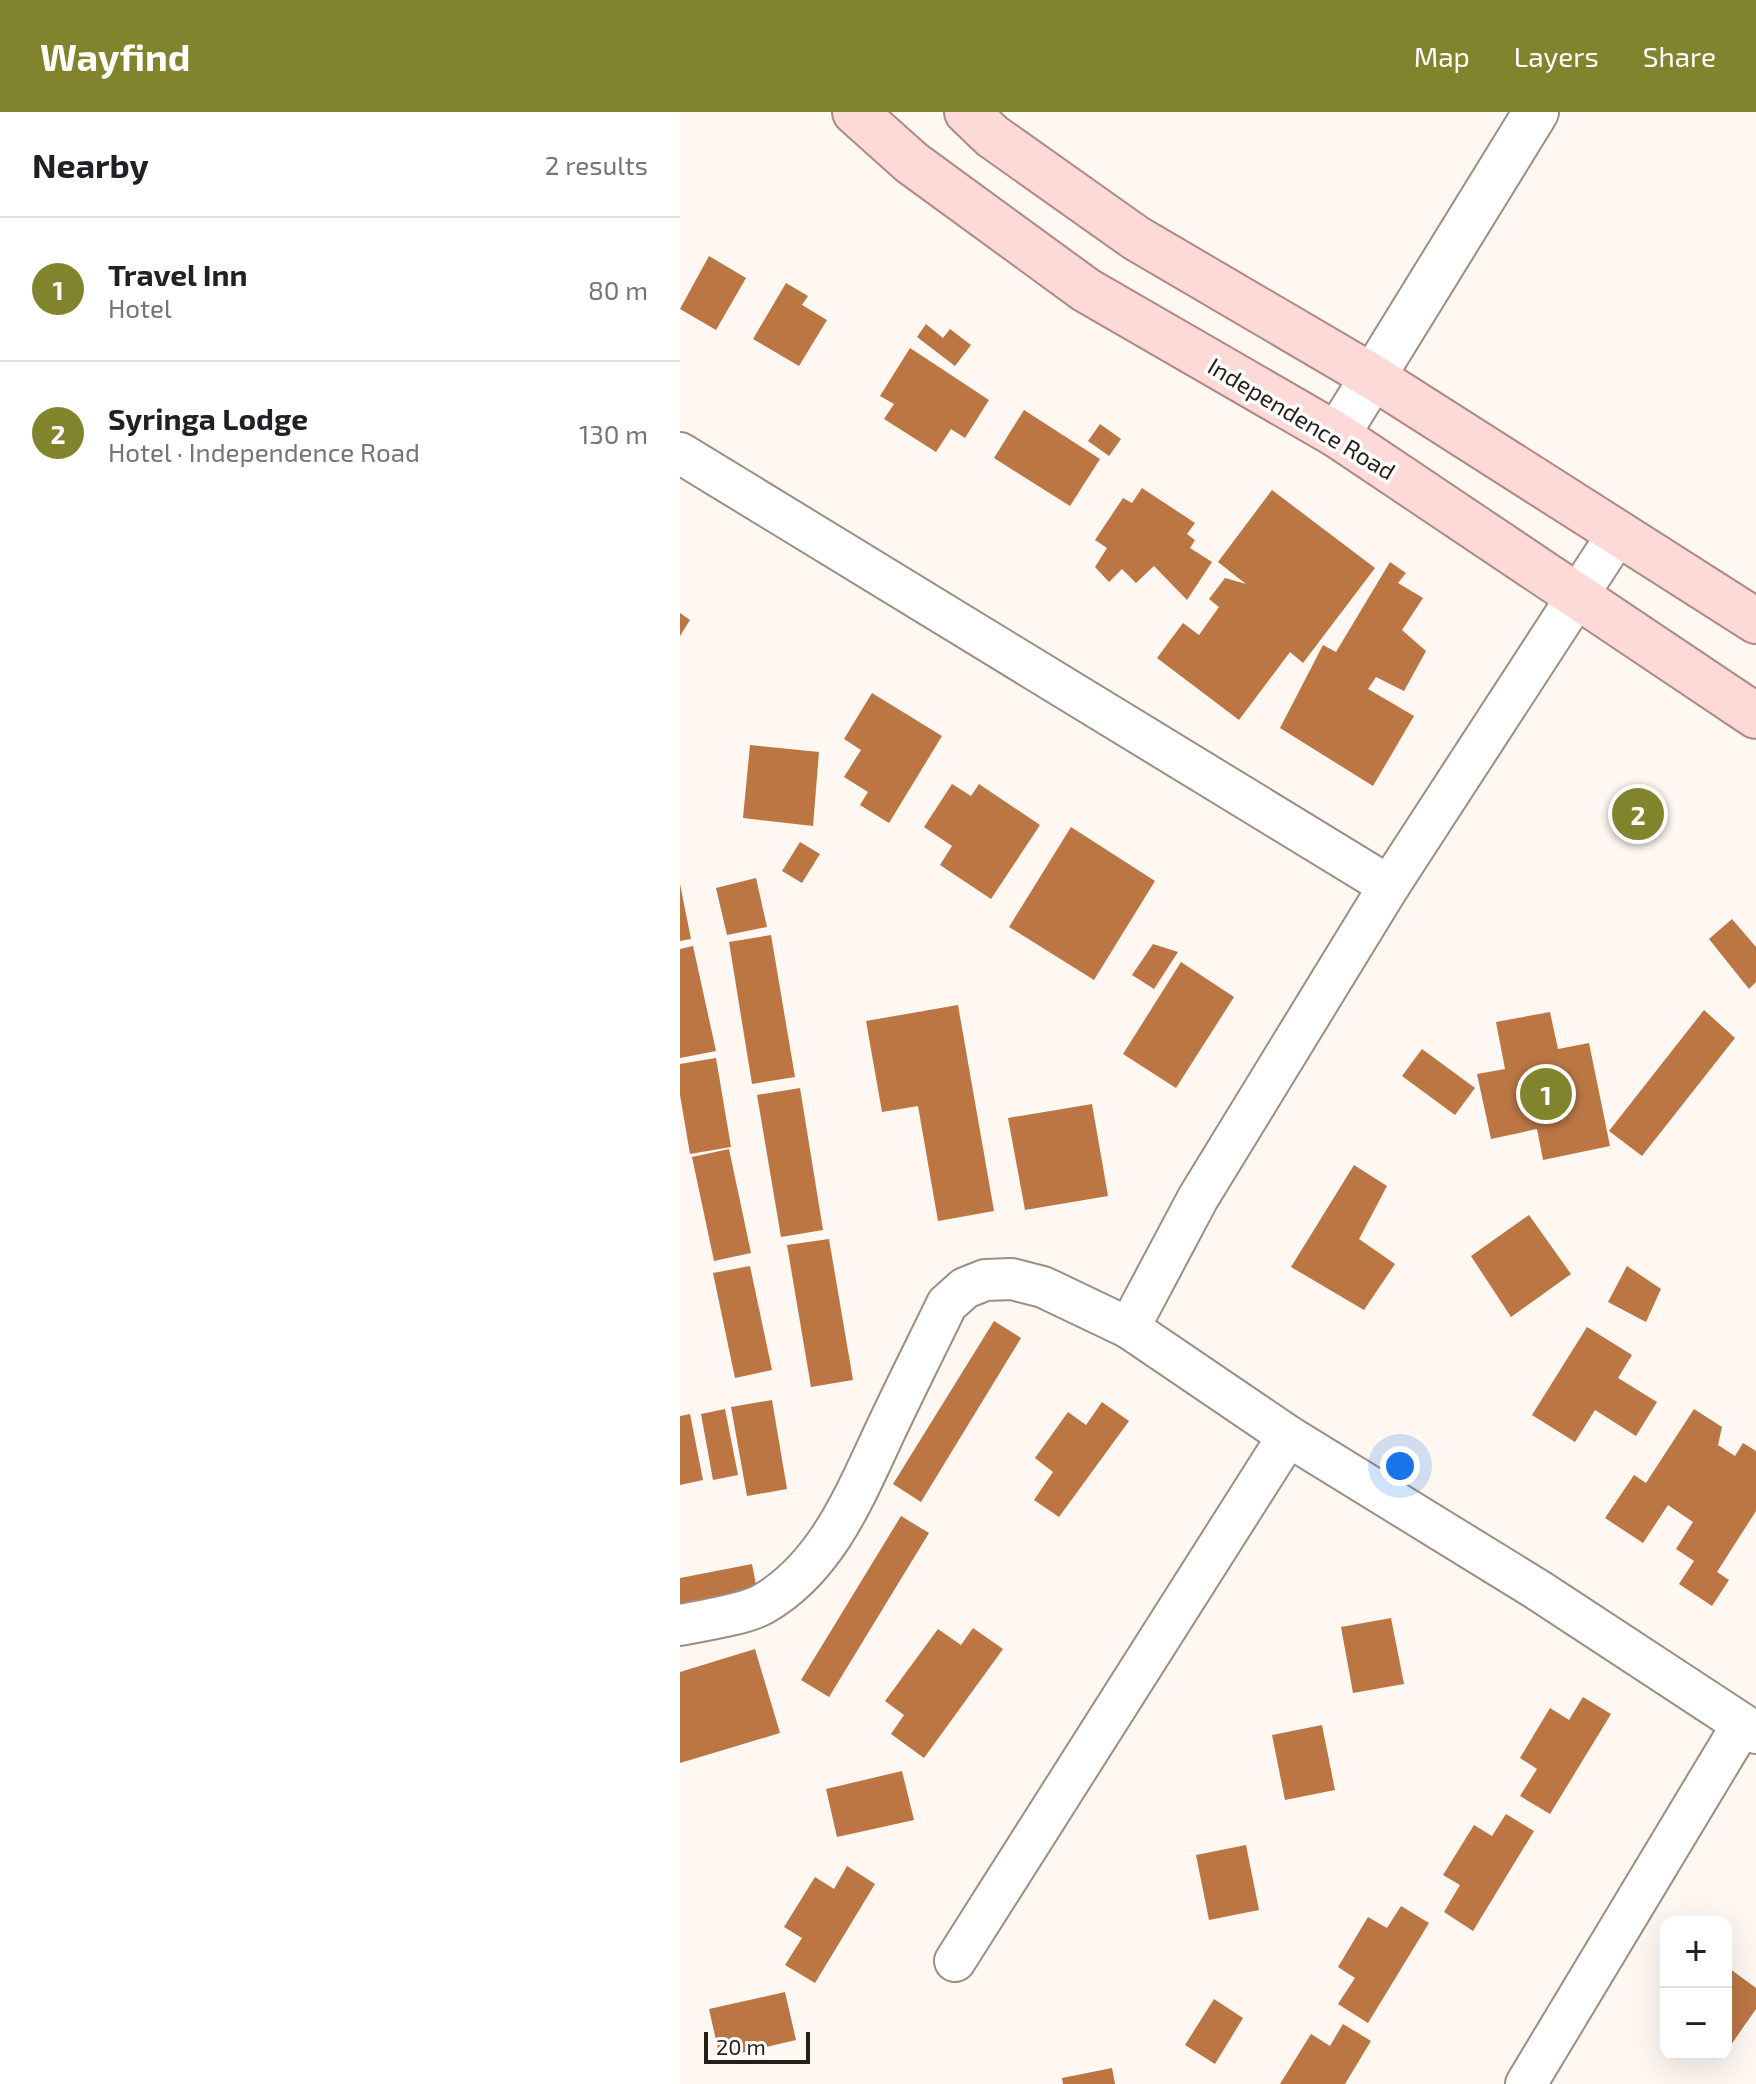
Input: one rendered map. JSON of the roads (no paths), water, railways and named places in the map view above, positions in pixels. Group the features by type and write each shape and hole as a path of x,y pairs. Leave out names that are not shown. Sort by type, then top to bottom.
{"main road":[{"name":"Independence Road","path":"855,112 912,163 1086,290 1337,435 1756,716"},
{"path":"967,112 992,136 1136,238 1373,377 1756,621"}],"street":[{"path":"1337,435 1536,112"},
{"path":"680,453 1389,886"},
{"path":"1129,1328 1198,1198 1389,886 1617,535"},
{"path":"680,1625 760,1606 779,1594 809,1564 855,1498 947,1304 965,1288 985,1280 1012,1279 1043,1287 1129,1328 1288,1436 1538,1590 1749,1729 1526,2084"},
{"path":"955,1961 1288,1436"}],"place":[{"name":"Syringa Lodge","path":"1638,814"},
{"name":"Travel Inn","path":"1546,1094"}]}
